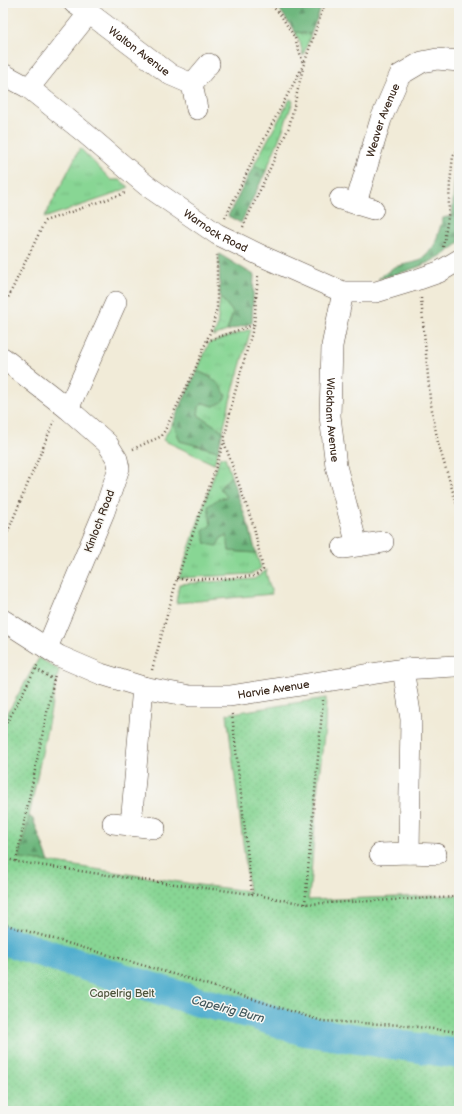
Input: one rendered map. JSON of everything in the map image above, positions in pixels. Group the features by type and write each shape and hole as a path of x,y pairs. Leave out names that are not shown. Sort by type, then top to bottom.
{"street":[{"name":"Walton Avenue","path":"29,88 82,8 171,75 192,84"},
{"name":"Weaver Avenue","path":"356,204 382,119 400,75 422,62 430,60 437,59 459,61"},
{"path":"197,109 192,84 209,64"},
{"name":"Warnock Road","path":"3,74 29,88 146,185 217,234 264,257 343,292 376,292 439,272 459,260"},
{"name":"Wickham Avenue","path":"343,292 332,346 330,416 336,466 350,547 383,542"},
{"path":"64,406 116,302"},
{"name":"Kinloch Road","path":"3,358 64,406 106,443 117,459 119,468 53,652"},
{"name":"Harvie Avenue","path":"3,620 53,652 102,674 145,687 190,696 230,696 403,669 459,666"},
{"path":"403,669 411,719 409,853"},
{"path":"145,687 122,824 155,828"},
{"path":"380,854 436,854"}],"path":[{"path":"236,242 289,127 304,64 296,38 280,14 269,3"},
{"path":"439,272 448,218 453,156 459,149"},
{"path":"3,308 45,221 146,185"},
{"path":"145,687 177,579 224,442 232,403 254,325 258,274 264,257"},
{"path":"419,279 430,399 438,443 457,506"},
{"path":"207,341 254,325"},
{"path":"3,543 64,406"},
{"path":"177,579 222,579 255,576 263,570 254,527 224,442"},
{"path":"3,730 36,669 53,652"},
{"path":"16,862 54,680 53,652"},
{"path":"36,669 54,680"},
{"path":"305,904 325,681"},
{"path":"230,696 252,894"},
{"path":"3,858 16,862 252,894 305,904 459,897"},
{"path":"3,924 192,980 322,1021 401,1024 459,1032"}],"green space":[{"path":"282,3 316,3 321,8 311,34 295,32 278,7"},
{"path":"295,32 311,34 303,56 300,42"},
{"path":"290,99 293,101 266,171 254,165"},
{"path":"80,148 111,180 120,180 129,187 109,196 44,218"},
{"path":"459,153 459,243 441,256 421,266 378,279 394,267 419,261 434,247 443,218 452,216 456,159"},
{"path":"254,165 266,171 241,223 228,216"},
{"path":"219,254 254,275 252,323 227,331 233,312 220,297"},
{"path":"220,297 233,312 227,331 213,336 217,328"},
{"path":"251,329 223,431 198,415 199,407 203,403 214,406 223,389 211,377 197,371 209,343"},
{"path":"197,371 214,380 226,396 222,402 214,406 203,403 199,407 198,415 223,431 218,451 180,441 173,422"},
{"path":"173,422 180,441 218,451 214,464 163,440"},
{"path":"220,457 225,457 231,476 220,488 228,497 218,499 221,538 227,535 229,551 256,553 261,568 252,574 179,578"},
{"path":"231,476 250,530 256,553 229,551 227,535 221,538 217,546 206,544 203,531 211,525 208,506 218,499 227,497 220,488"},
{"path":"267,570 266,573 272,594 176,603 179,584 254,579"},
{"name":"Capelrig Belt","path":"39,658 59,670 19,859 49,862 199,885 249,891 227,714 326,698 325,728 318,784 308,900 459,895 459,1111 3,1111 3,721"},
{"path":"29,816 33,819 49,862 19,859"}],"waterway":[{"name":"Capelrig Burn","path":"3,940 199,1002 256,1015 304,1031 459,1054"}]}
